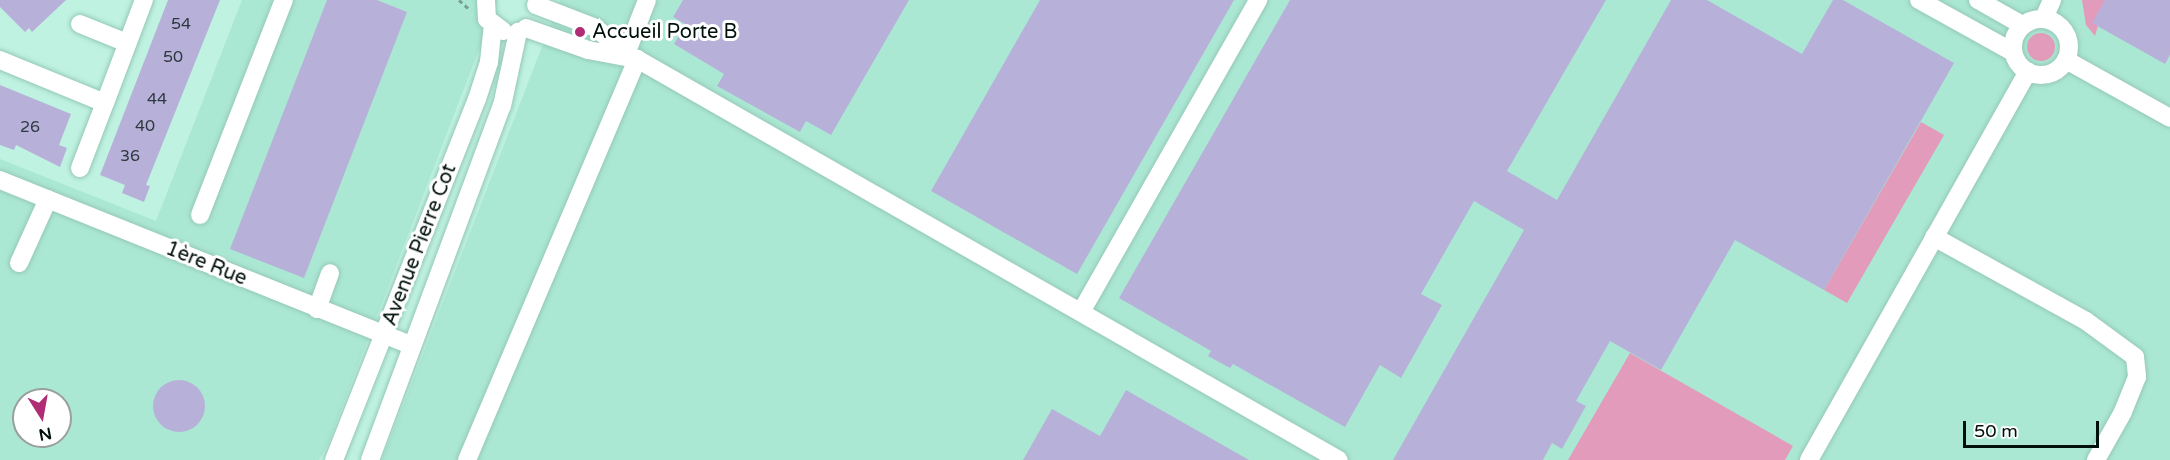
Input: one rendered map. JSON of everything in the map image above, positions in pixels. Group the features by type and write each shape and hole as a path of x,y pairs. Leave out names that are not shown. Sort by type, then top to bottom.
{"street":[{"path":"80,168 144,0"},
{"path":"200,215 284,0"},
{"path":"469,0 490,22 509,33 521,30 588,50 631,57"},
{"name":"Avenue Pierre Cot","path":"334,460 477,99 489,62 490,22 486,0"},
{"path":"467,460 631,57 647,0"},
{"path":"1081,312 1258,0"},
{"path":"1919,0 2013,52 2028,72 2045,75 2066,60"},
{"path":"1978,0 2022,25"},
{"path":"2044,18 2052,0"},
{"path":"536,2 596,27 631,57 1340,460"},
{"name":"Avenue Pierre Cot","path":"370,460 502,106 521,30 536,2"},
{"path":"2013,52 2014,38 2022,25 2044,18 2053,21 2066,33 2066,60"},
{"path":"80,24 127,43"},
{"path":"0,60 105,103"},
{"path":"2066,60 2170,118"},
{"path":"1809,460 2028,72"},
{"name":"1ère Rue","path":"0,180 412,346"},
{"path":"18,263 48,199"},
{"path":"1934,237 2086,321 2135,357 2137,377 2123,412 2096,460"},
{"path":"317,309 330,273"}],"shaded area":[{"path":"242,0 498,0 328,444 319,460 0,460 0,159 156,221"},
{"path":"560,0 2170,0 2170,460 382,460"},
{"path":"2082,0 2105,0 2095,36 2086,25"},
{"path":"2041,33 2051,37 2055,47 2051,57 2041,61 2031,57 2027,47 2031,37"},
{"path":"1921,122 1944,135 1847,303 1824,290"},
{"path":"1630,353 1793,446 1785,460 1568,460"}],"building":[{"path":"0,0 66,0 32,32 29,28 25,32 0,7"},
{"path":"168,0 220,0 146,185 150,186 144,202 122,193 125,185 100,175"},
{"path":"327,0 377,0 407,12 304,278 230,249"},
{"path":"683,0 909,0 831,135 806,121 800,132 717,86 724,74 674,44 685,24 673,17"},
{"path":"1040,0 1234,0 1077,274 931,191"},
{"path":"1290,0 1606,0 1507,171 1557,200 1671,0 1707,0 1802,54 1833,0 1843,0 1954,63 1824,290 1735,240 1661,370 1610,341 1576,401 1586,406 1562,449 1552,443 1543,460 1393,460 1524,230 1474,201 1421,294 1442,305 1401,378 1380,365 1345,427 1233,364 1230,368 1208,356 1211,351 1119,298"},
{"path":"2105,0 2170,0 2170,55 2165,64 2092,23"},
{"path":"0,85 71,114 59,145 67,148 60,167 16,145 14,150 0,145"},
{"path":"179,380 189,382 197,388 203,396 205,406 203,416 197,424 189,430 179,432 169,430 161,424 155,416 153,406 155,396 161,388 169,382"},
{"path":"1126,390 1249,460 1023,460 1052,409 1100,436"}],"place":[{"name":"Accueil Porte B","path":"580,32"}]}
